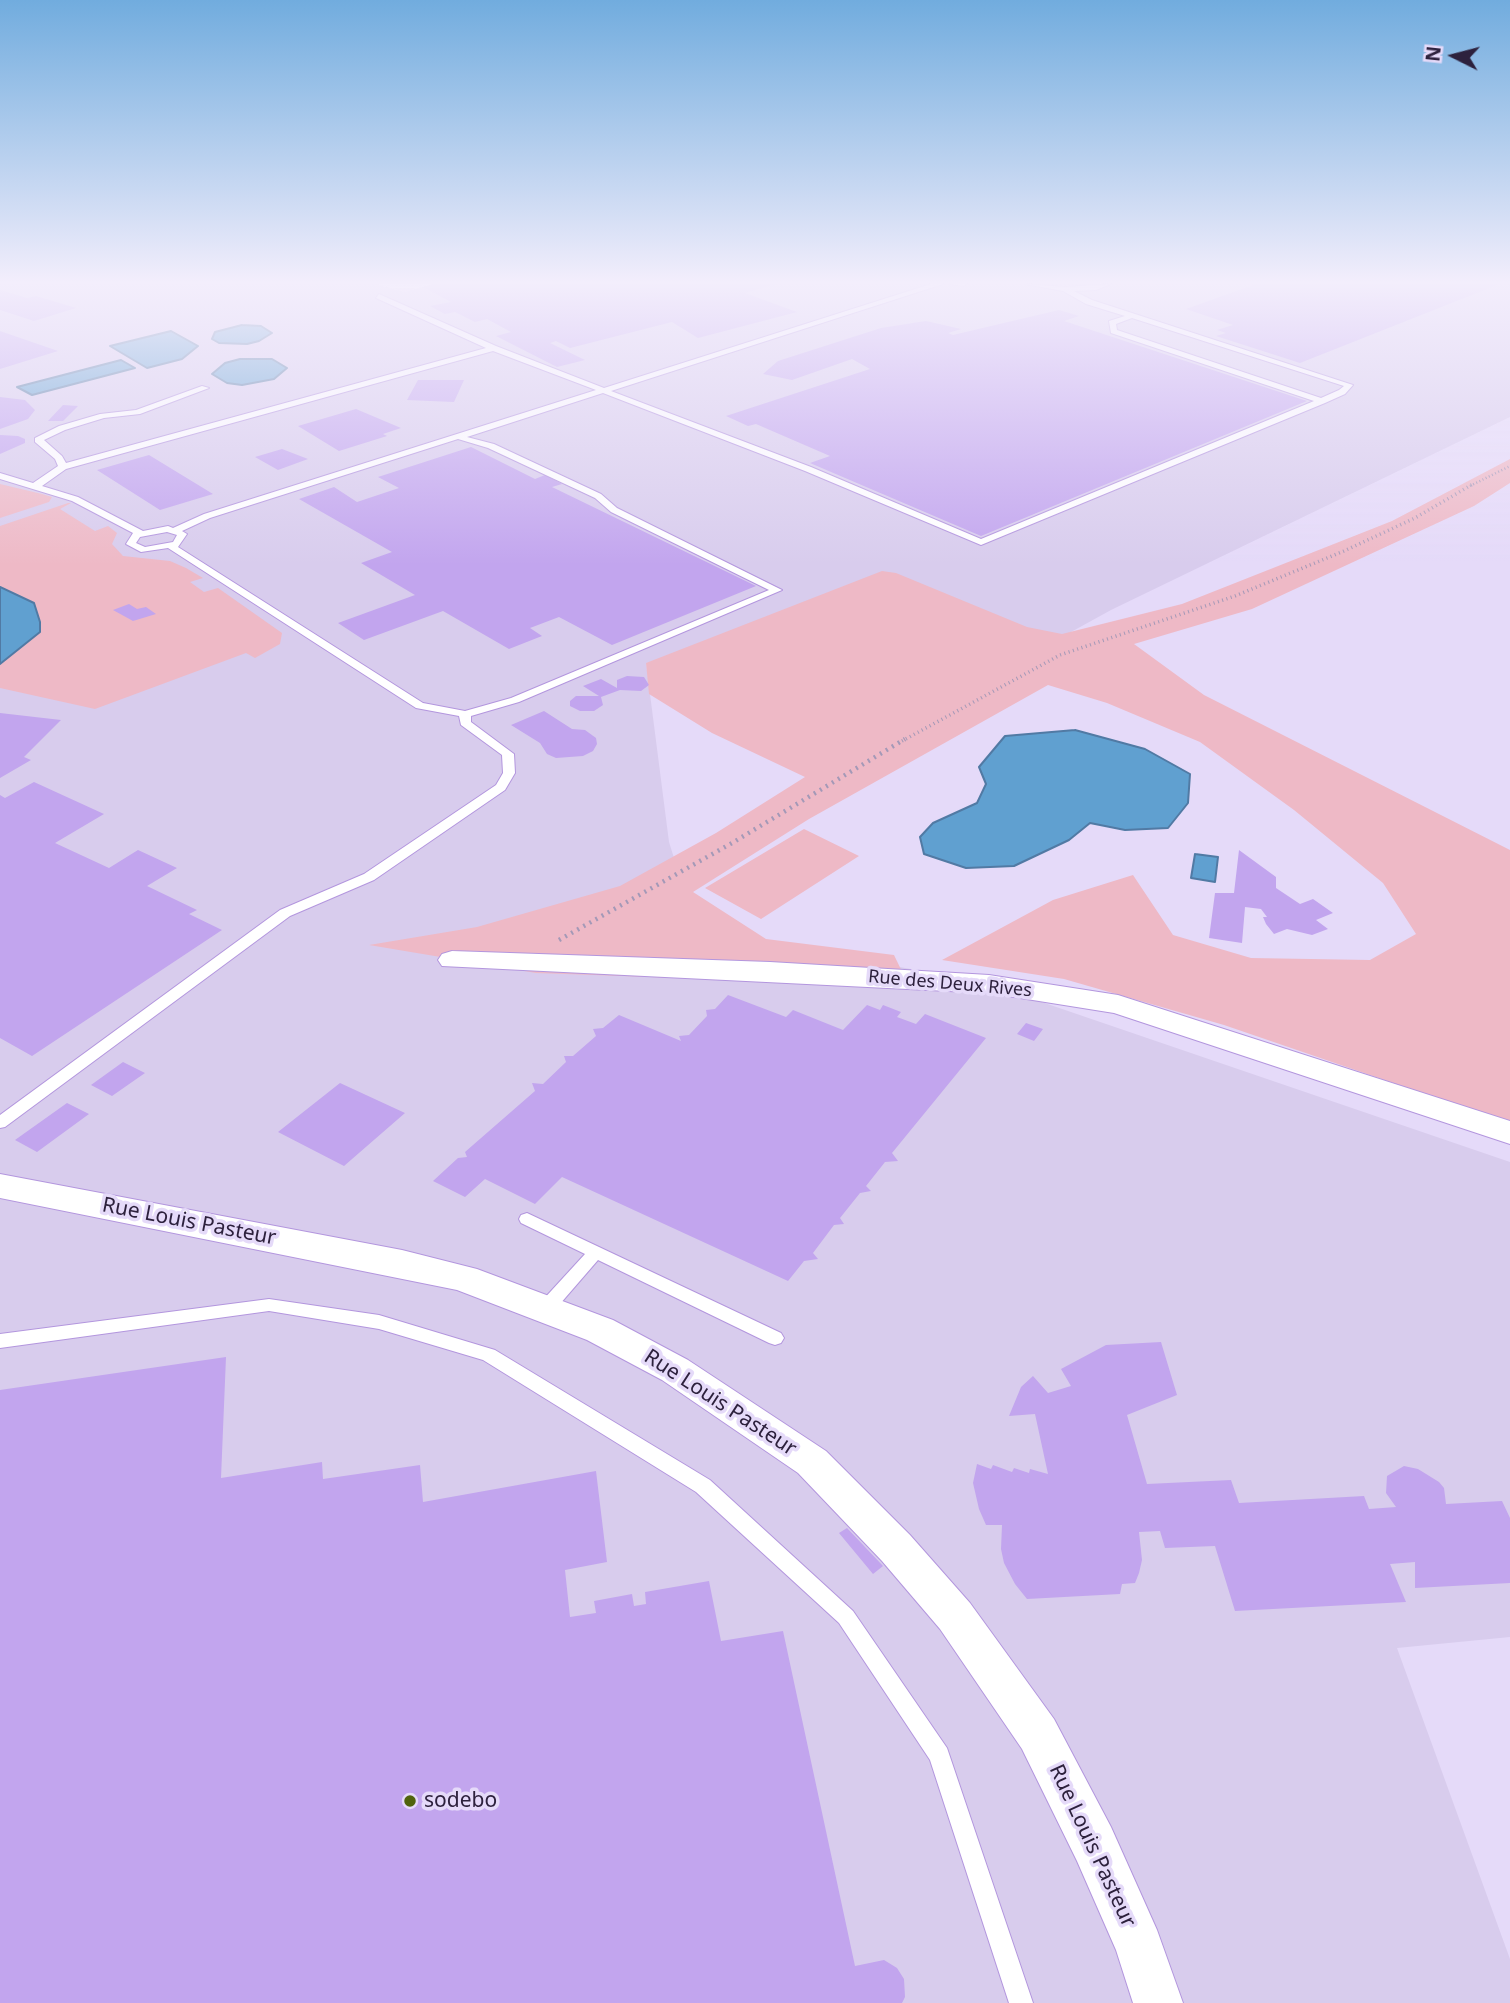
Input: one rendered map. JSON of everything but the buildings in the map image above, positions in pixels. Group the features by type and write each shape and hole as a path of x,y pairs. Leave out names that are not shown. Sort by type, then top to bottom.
{"street":[{"name":"Rue des Deux Rives","path":"452,960 989,984 1118,1004 1510,1133"},
{"name":"Rue Louis Pasteur","path":"0,1186 402,1263 464,1278 547,1307 600,1330 675,1370 812,1462 896,1548 955,1616 1038,1734 1140,1947 1158,2003"}],"lane":[{"path":"34,487 63,467 386,377"},
{"path":"568,377 808,469 981,542 1322,401 1342,392 1349,385 1325,377"},
{"path":"175,530 207,516 645,377"},
{"path":"1252,377 1322,401"},
{"path":"63,467 58,458 37,440 62,428 103,416 137,412 205,388"},
{"path":"171,546 421,706 465,713 515,700 777,590 614,510 598,496 491,446 459,437"},
{"path":"0,476 75,499 140,533"},
{"path":"157,529 175,530 182,534 182,539 171,546 156,550 135,548 131,544 131,539 140,533 157,529"},
{"path":"0,1123 285,913 369,877 501,787 509,773 508,754 466,723 465,713"},
{"path":"527,1219 775,1338"},
{"path":"547,1307 596,1252"},
{"path":"0,1341 270,1305 379,1322 489,1355 703,1486 846,1617 939,1755 1021,2003"}],"path":[{"path":"536,963 559,940 732,843 947,714 1060,654 1235,596 1344,551 1415,518 1481,479 1510,466"}],"shaded area":[{"path":"0,377 1510,377 1510,417 1111,610 1042,648 646,663 669,842 696,928 989,984 1510,1162 1510,1637 1397,1648 1510,1959 1510,2003 0,2003"},
{"path":"1510,459 1510,483 1474,506 1252,609 1134,644 1204,695 1510,850 1510,1123 1224,1025 1064,979 942,960 1053,900 1133,875 1173,935 1251,958 1370,960 1416,934 1383,883 1294,810 1200,742 1107,703 1048,685 809,819 693,892 766,939 894,955 909,986 536,973 369,945 477,927 620,886 716,833 805,777 712,733 649,694 646,663 882,571 896,573 1027,627 1062,634 1182,604 1392,521"},
{"path":"0,484 52,497 49,502 0,518"},
{"path":"71,503 60,509 95,531 108,526 117,533 112,544 123,556 170,561 186,568 203,578 190,582 204,592 218,588 282,633 280,644 255,658 246,653 95,709 0,688 0,664 40,632 40,622 34,603 0,587 0,526"},
{"path":"804,829 859,856 761,919 705,888"}],"water":[{"path":"54,377 99,377 32,395 17,387"},
{"path":"218,377 276,377 242,385 227,383"},
{"path":"0,587 34,603 40,632 0,664"},
{"path":"1075,730 1145,749 1190,774 1188,803 1168,828 1125,830 1090,823 1069,840 1014,866 966,868 924,854 920,837 933,823 977,803 986,784 979,767 1005,736"},
{"path":"1195,854 1218,857 1215,882 1191,878"}],"place":[{"name":"sodebo","path":"410,1801"}]}
